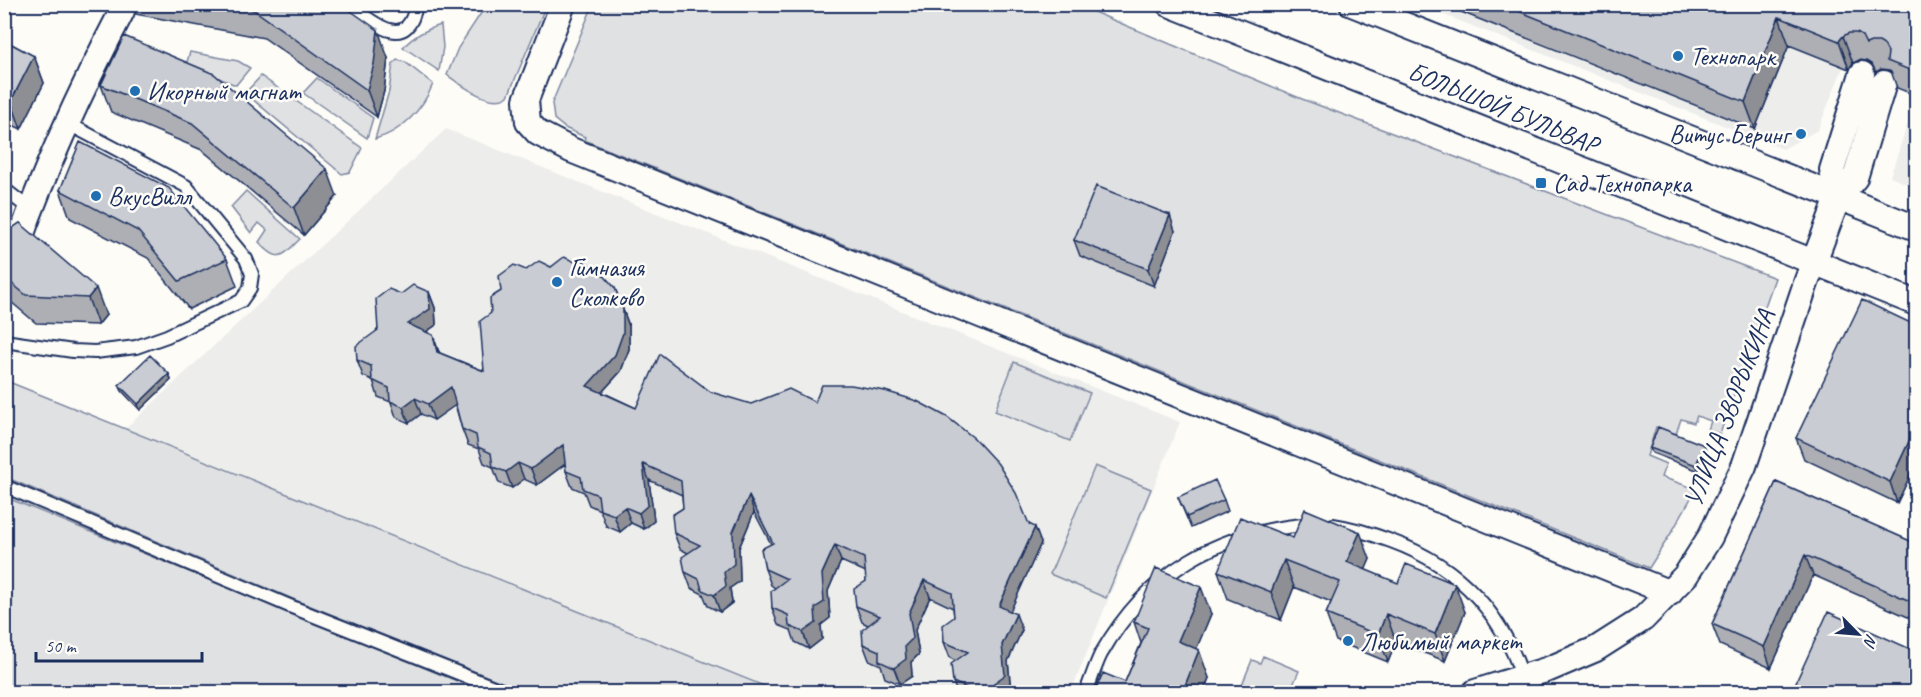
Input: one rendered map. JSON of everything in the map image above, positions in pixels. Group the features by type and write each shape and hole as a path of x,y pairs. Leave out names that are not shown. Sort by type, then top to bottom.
{"street":[{"path":"563,4 526,100 528,122 538,133 571,150 1670,593"},
{"name":"БОЛЬШОЙ БУЛЬВАР","path":"1169,4 1917,303"},
{"name":"БОЛЬШОЙ БУЛЬВАР","path":"1352,4 1917,228"},
{"path":"19,242 67,123 122,11"},
{"name":"УЛИЦА ЗВОРЫКИНА","path":"1475,693 1525,685 1596,649 1630,629 1670,593 1686,575 1710,537 1744,466 1838,198 1855,178 1873,78"}],"lane":[{"path":"348,4 383,29 394,32 409,24 416,4"},
{"path":"4,341 84,352 107,352 136,347 167,336 241,301 250,288 252,274 246,259 186,186 67,123"},
{"path":"4,189 31,210"},
{"path":"4,486 292,607 506,693"},
{"path":"1086,693 1101,656 1127,615 1155,586 1182,565 1211,548 1250,534 1292,526 1319,524 1357,528 1412,549 1443,566 1468,586 1485,606 1507,639 1525,685"}],"shaded area":[{"path":"487,4 546,5 508,96 494,100 477,94 447,75 458,48"},
{"path":"593,5 1077,5 1302,99 1775,278 1720,434 1708,430 1711,421 1697,416 1694,423 1681,419 1676,434 1656,427 1647,456 1666,464 1661,477 1696,489 1649,568 584,140 585,137 565,128 554,119 552,103"},
{"name":"Технопарк","path":"1419,5 1868,5 1818,130 1783,149"},
{"path":"441,25 443,47 439,71 403,47 421,33"},
{"path":"190,52 238,61 250,68 236,85 186,65"},
{"path":"397,60 405,62 433,84 424,102 403,125 375,139 389,91 393,64"},
{"path":"261,76 362,148 350,172 342,174 245,93"},
{"path":"317,78 373,118 367,138 303,93"},
{"path":"1916,98 1916,188 1890,177"},
{"name":"Гимназия Сколково","path":"446,129 1180,422 1071,692 779,692 125,429"},
{"path":"246,191 300,239 284,254 275,255 265,249 259,242 267,230 259,223 251,233 231,207"},
{"path":"1014,362 1090,393 1070,441 995,411"},
{"path":"4,380 779,692 526,692 295,600 5,477"},
{"path":"1095,466 1151,489 1106,598 1050,574"},
{"path":"5,497 484,692 5,692"},
{"path":"1263,656 1299,671 1290,692 1239,692 1252,660 1260,663"}],"building":[{"path":"223,4 341,4 378,30 374,64 367,90 254,10"},
{"name":"Технопарк","path":"1501,4 1917,4 1917,73 1887,61 1888,52 1884,45 1879,42 1866,44 1862,36 1857,33 1849,33 1839,41 1779,17 1745,102"},
{"path":"124,36 214,74 327,169 294,208 192,123 101,85"},
{"path":"4,40 34,56 11,101 4,98"},
{"path":"80,142 169,188 227,259 179,281 138,231 60,190"},
{"path":"1096,186 1170,215 1148,269 1074,240"},
{"path":"20,223 96,288 88,298 26,295 4,277 4,228 11,229"},
{"path":"564,257 575,262 580,259 600,271 615,288 623,310 623,333 615,355 587,386 636,408 660,354 711,392 751,404 789,389 815,402 822,385 851,385 885,391 917,401 947,417 974,438 998,464 1016,493 1029,524 1035,527 999,606 1016,614 1002,645 1005,675 994,683 995,693 970,693 969,689 953,682 951,664 968,652 944,642 943,625 954,617 952,593 924,580 909,613 913,638 905,646 906,659 894,668 879,661 879,651 863,644 862,630 880,616 856,606 854,589 866,581 864,558 835,545 822,574 824,602 815,608 816,623 803,632 789,626 788,615 772,608 771,591 787,579 765,569 761,549 773,543 749,496 733,532 734,564 724,572 726,586 714,595 702,590 699,579 685,572 682,557 700,545 674,533 672,515 683,508 681,481 643,464 648,505 639,513 625,507 614,515 600,510 598,495 583,489 581,477 566,471 563,445 531,469 518,463 506,472 493,467 491,453 478,447 476,435 462,429 451,387 428,404 415,398 403,407 390,401 389,388 372,380 371,366 357,360 356,346 378,330 376,299 389,289 401,294 413,285 429,292 430,309 408,324 433,335 437,352 484,371 480,321 491,313 490,298 501,291 499,276 514,265 526,270 539,261 551,267"},
{"path":"1862,300 1917,326 1917,424 1890,482 1796,438"},
{"path":"150,355 169,374 138,404 119,385"},
{"path":"1658,427 1704,445 1696,465 1650,448"},
{"path":"1215,480 1224,500 1187,517 1178,497"},
{"path":"1776,482 1917,544 1917,604 1805,555 1764,647 1712,624"},
{"path":"1305,509 1360,532 1347,562 1398,583 1406,564 1455,584 1435,634 1386,614 1378,635 1326,614 1340,582 1284,560 1271,592 1218,571 1240,517 1293,538"},
{"path":"1156,568 1201,587 1178,641 1199,650 1182,693 1094,693 1103,673 1125,682 1148,628 1134,622"},
{"path":"1828,612 1917,652 1917,668 1905,693 1791,693"}],"place":[{"name":"Технопарк","path":"1678,56"},
{"name":"Икорный магнат","path":"135,91"},
{"name":"Витус Беринг","path":"1801,134"},
{"name":"Сад Технопарка","path":"1541,183"},
{"name":"ВкусВилл","path":"96,196"},
{"name":"Гимназия Сколково","path":"557,282"},
{"name":"Любимый маркет","path":"1348,641"}]}
